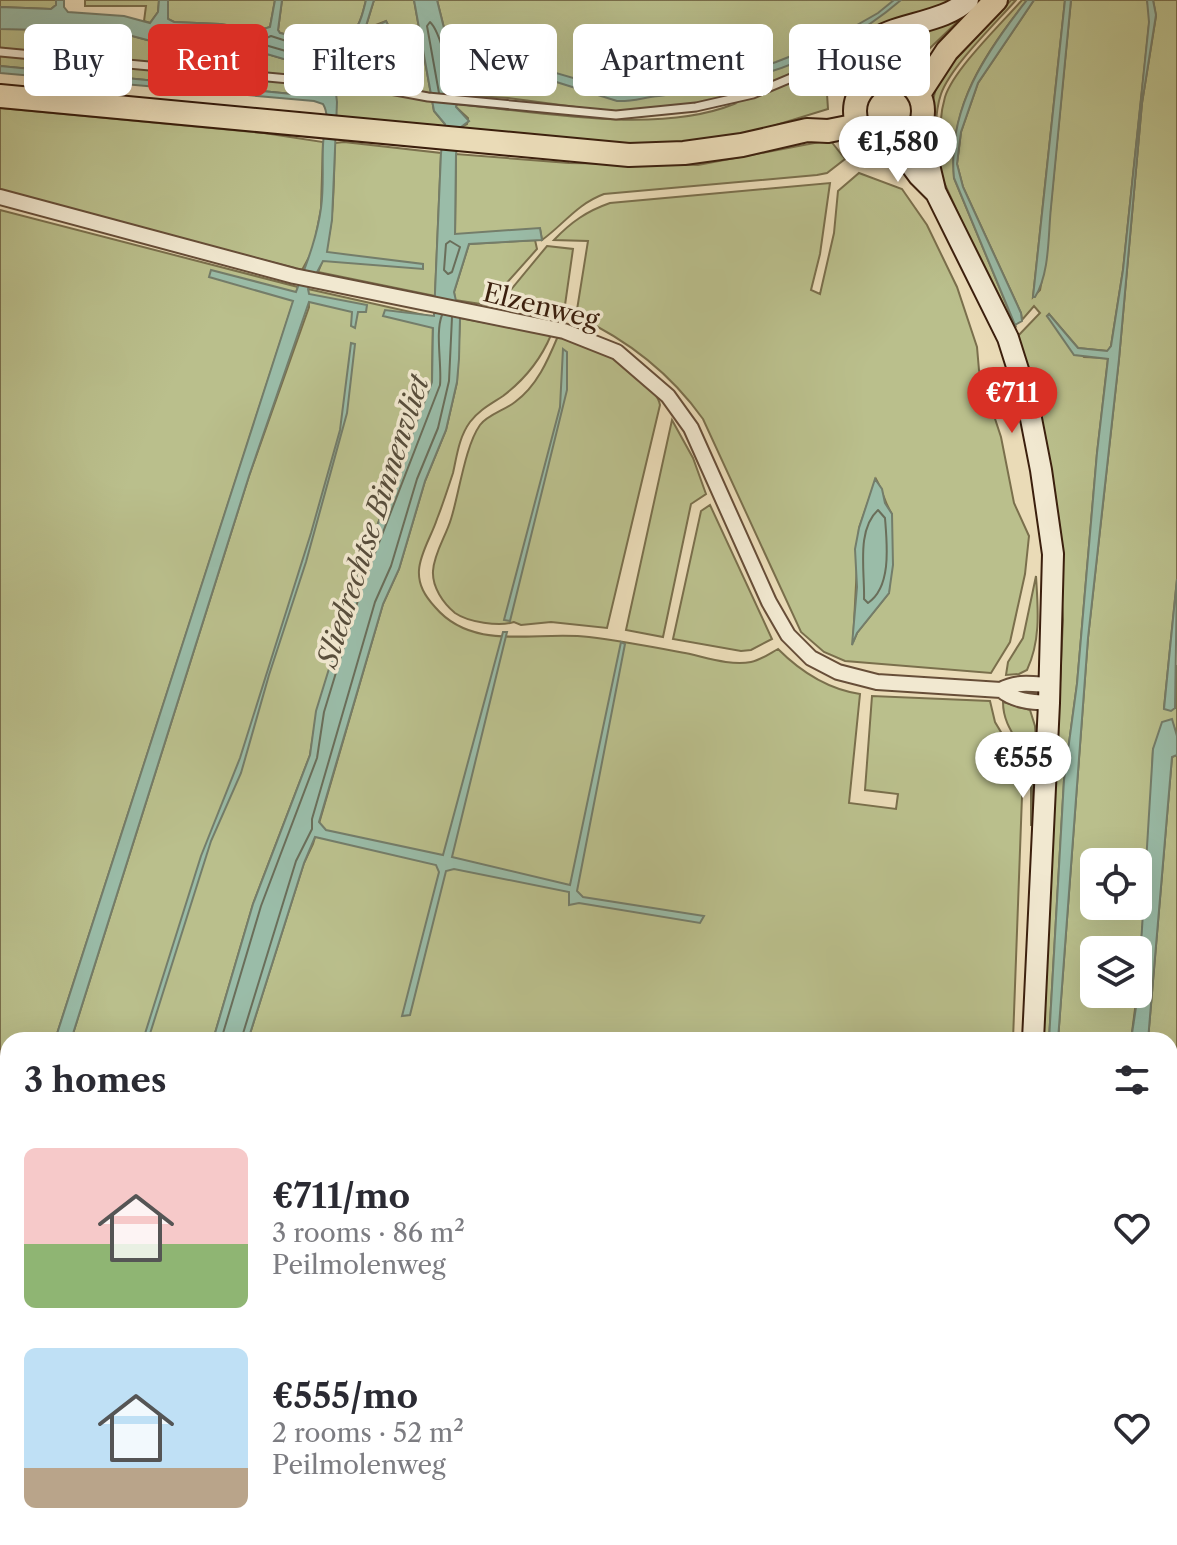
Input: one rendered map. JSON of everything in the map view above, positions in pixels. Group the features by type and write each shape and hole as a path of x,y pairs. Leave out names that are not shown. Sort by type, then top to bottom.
{"main road":[{"path":"919,24 944,15 968,0"},
{"path":"930,70 996,0"},
{"path":"0,96 629,155 684,153 742,145 807,130 828,131 857,117"},
{"path":"863,96 857,117 870,139 887,145 905,140 919,128 924,111 917,96"},
{"path":"905,140 919,176 936,193 1008,338 1027,398 1041,470 1053,554 1033,1032"}],"street":[{"name":"Elzenweg","path":"0,197 294,276 564,331 617,352 668,396 691,428 769,602 788,635 811,658 838,672 877,682 1001,690 1022,683 1049,694"}],"lane":[{"path":"0,52 616,115 696,107 753,94 789,79"}],"shaded area":[{"path":"0,0 56,0 56,5 51,9 0,7"},
{"path":"85,0 159,0 158,12 150,23 144,21 146,6 85,6"},
{"path":"168,0 275,0 268,28 268,24 174,22 168,19"},
{"path":"282,0 366,0 358,24 284,24 284,34 278,30"},
{"path":"374,0 414,0 418,24 388,24 386,21 367,24"},
{"path":"437,0 959,0 911,24 789,24 789,96 827,96 828,109 737,137 666,147 459,133 468,118 456,107 457,104 560,116 634,120 704,113 734,104 713,101 639,111 606,111 475,96 557,96 557,24 443,24"},
{"path":"975,0 980,0 930,48 930,30"},
{"path":"1011,0 1016,0 946,83 938,107 934,145 928,149 925,132 937,84"},
{"path":"1022,0 1027,0 972,82 957,127 954,152 954,178 1015,325 1006,318 931,154 940,147 942,110 950,86 968,60"},
{"path":"1034,0 1065,0 1033,297 1040,290 1045,263 1071,0 1147,0 1150,15 1123,270 1111,346 1108,351 1078,348 1049,314 1047,316 1084,357 1108,358 1077,684 1064,780 1049,1032 1043,1032 1063,620 1057,517 1015,339 1040,313 1034,306 1022,320 963,187 957,164 961,132 978,83"},
{"path":"1153,0 1177,0 1177,579 1164,708 1175,708 1177,665 1177,736 1173,724 1153,749 1149,848 1080,848 1080,920 1143,920 1142,936 1080,936 1080,1008 1135,1008 1132,1032 1059,1032 1088,638 1119,359 1142,103 1156,16"},
{"path":"24,28 24,68 0,66 0,29"},
{"path":"132,36 148,40 148,80 132,79"},
{"path":"268,54 284,59 284,93 268,92"},
{"path":"424,56 434,111 445,124 444,131 336,121 335,96 424,96"},
{"path":"0,108 264,133 323,142 321,209 313,250 302,270 0,192"},
{"path":"841,137 862,143 900,164 894,168 863,157 850,149"},
{"path":"830,140 845,159 827,173 604,194 578,209 542,240 540,229 455,235 456,154 569,163 698,165"},
{"path":"335,143 441,153 435,296 318,272 331,225"},
{"path":"859,173 902,189 927,225 957,287 977,347 979,370 1001,437 1014,503 1029,536 1025,574 1010,642 991,673 845,661 824,652 801,632 703,419 677,387 646,359 612,335 576,316 588,241 554,240 580,218 610,203 830,183 820,254 811,290 820,294 834,233 838,191","holes":["876,479 892,514 889,593 853,642 859,528"]},
{"path":"0,210 298,287 58,1032 0,1032"},
{"path":"535,240 537,249 487,305 455,300 454,292 469,244"},
{"path":"547,246 573,249 564,312 500,303"},
{"path":"308,289 433,317 432,382 356,581 317,711 310,755 253,904 215,1032 74,1032 249,476 309,307"},
{"path":"460,318 551,335 525,376 477,414 463,434 453,473 419,570 428,599 451,621 487,635 589,637 735,663 755,661 778,649 815,678 860,694 849,803 896,809 898,794 865,790 872,696 990,701 995,722 1023,769 1013,1032 251,1032 304,863 313,844 383,604 399,569 425,481 446,430 457,382"},
{"path":"558,336 595,348 616,359 652,390 660,405 607,628 551,622 492,624 468,619 455,613 443,600 436,589 433,571 451,519 470,445 483,421 515,402 530,388"},
{"path":"672,420 693,458 706,494 691,504 663,637 626,630"},
{"path":"710,505 772,639 751,650 673,639 701,511"},
{"path":"1036,576 1038,624 1035,647 1027,670 1006,675 1008,662 1023,638"},
{"path":"1003,702 1030,710 1035,726 1031,826 1031,771 1010,729"},
{"path":"1177,755 1177,1032 1149,1032 1172,757"}],"water":[{"path":"56,0 64,0 68,12 124,16 150,23 158,12 159,0 168,0 168,19 174,22 220,24 148,24 148,40 132,36 132,24 24,24 24,30 0,29 0,7 51,9 56,5"},
{"path":"275,0 282,0 278,30 284,34 284,59 268,54 268,28"},
{"path":"366,0 374,0 367,24 358,24"},
{"path":"414,0 437,0 443,24 440,24 440,96 458,96 456,107 469,121 461,127 456,154 455,234 540,228 542,240 469,244 454,292 460,318 459,359 446,430 425,481 399,569 383,604 319,822 326,830 443,855 503,632 507,632 452,857 570,885 621,642 625,644 577,891 583,897 704,916 700,923 579,903 569,905 569,892 454,869 446,871 410,1015 402,1016 439,872 436,865 315,837 251,1032 215,1032 253,904 310,755 316,711 356,581 432,382 433,328 383,316 385,310 434,316 445,124 434,111 424,56 424,24 418,24"},
{"path":"894,0 901,0 869,24 859,24"},
{"path":"1027,0 1034,0 978,83 961,132 957,164 963,187 1021,313 1022,321 1015,325 954,178 953,153 963,105 972,83 997,40"},
{"path":"1065,0 1071,0 1048,254 1040,287 1033,297"},
{"path":"1147,0 1153,0 1156,15 1142,103 1119,359 1088,638 1059,1032 1049,1032 1064,780 1077,684 1108,359 1074,355 1047,316 1049,314 1078,348 1107,351 1111,346 1123,270 1149,22"},
{"path":"789,57 788,66 773,71 773,63"},
{"path":"0,66 24,68 24,75 0,73"},
{"path":"557,73 573,78 573,87 557,82"},
{"path":"132,79 148,80 148,86 132,85"},
{"path":"268,92 284,93 284,96 336,96 332,220 327,252 423,264 423,269 323,261 308,289 309,294 367,305 366,312 358,312 355,328 351,326 352,312 309,302 249,476 74,1032 58,1032 293,301 209,277 211,270 296,292 319,219 327,119 323,104 258,96 268,96"},
{"path":"601,96 660,96 628,101"},
{"path":"351,343 355,344 347,413 306,562 241,773 211,841 151,1032 146,1032 201,856 240,758 340,430"},
{"path":"563,349 567,352 567,390 510,621 504,620 560,407"},
{"path":"875,479 892,514 893,565 889,593 857,633 852,645 857,587 855,549"},
{"path":"1177,579 1175,708 1171,711 1164,709"},
{"path":"1172,719 1177,736 1177,755 1172,757 1152,993 1152,936 1142,936 1143,920 1152,920 1152,848 1147,848 1153,749 1162,722"},
{"path":"1136,1008 1151,1008 1149,1032 1132,1032"}],"water label":[{"name":"Sliedrechtse Binnenvliet","path":"373,521"}]}
